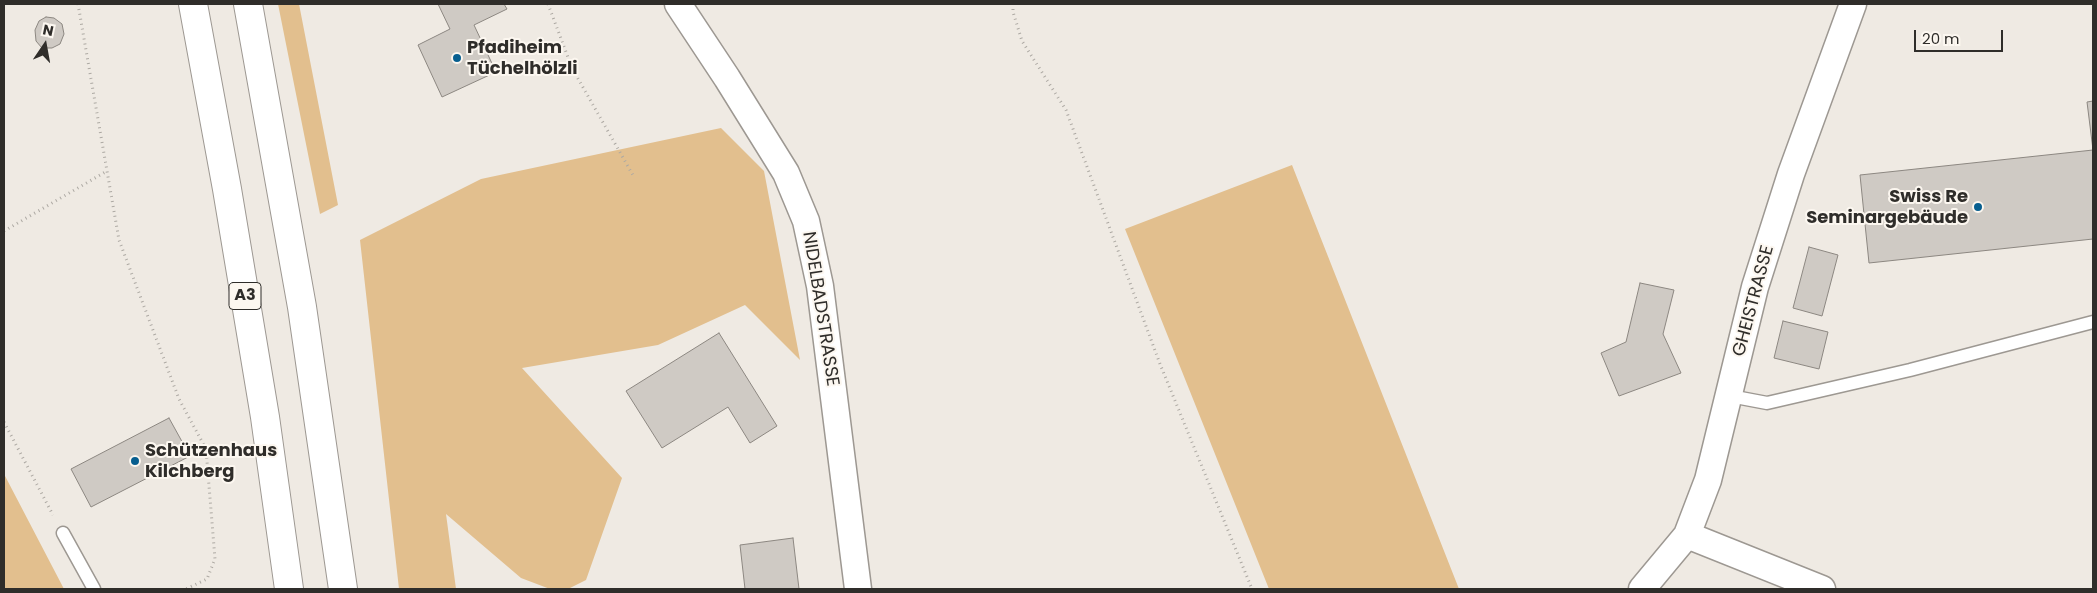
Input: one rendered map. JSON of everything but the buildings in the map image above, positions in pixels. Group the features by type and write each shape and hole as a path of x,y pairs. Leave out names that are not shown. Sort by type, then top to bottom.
{"highway":[{"name":"A3","path":"194,4 255,360 289,589"},
{"path":"248,4 300,297 343,589"}],"street":[{"name":"NIDELBADSTRASSE","path":"678,4 786,173 806,221 820,286 858,589"},
{"name":"GHEISTRASSE","path":"1642,589 1687,535 1708,480 1730,396 1755,287 1791,174 1853,4"},
{"path":"1687,535 1822,589"}],"lane":[{"path":"1730,396 1767,403 1910,370 2093,322"},
{"path":"63,533 94,589"}],"path":[{"path":"78,4 119,240 179,399 206,449 215,558 207,578 186,589"},
{"path":"548,4 572,68 634,176"},
{"path":"1013,4 1013,12 1022,41 1066,110 1160,364 1252,589"},
{"path":"4,231 107,171"},
{"path":"4,422 63,533"}],"shaded area":[{"path":"278,4 299,4 338,205 320,214"},
{"path":"721,128 764,171 800,360 745,305 658,345 522,368 622,478 586,580 568,589 550,589 521,578 446,514 456,589 399,589 360,240 481,179"},
{"path":"1292,165 1459,589 1269,589 1125,229"},
{"path":"4,474 64,589 4,589"}],"place":[{"name":"Pfadiheim Tüchelhölzli","path":"457,58"},
{"name":"Swiss Re Seminargebäude","path":"1978,207"},
{"name":"Schützenhaus Kilchberg","path":"135,461"}]}
